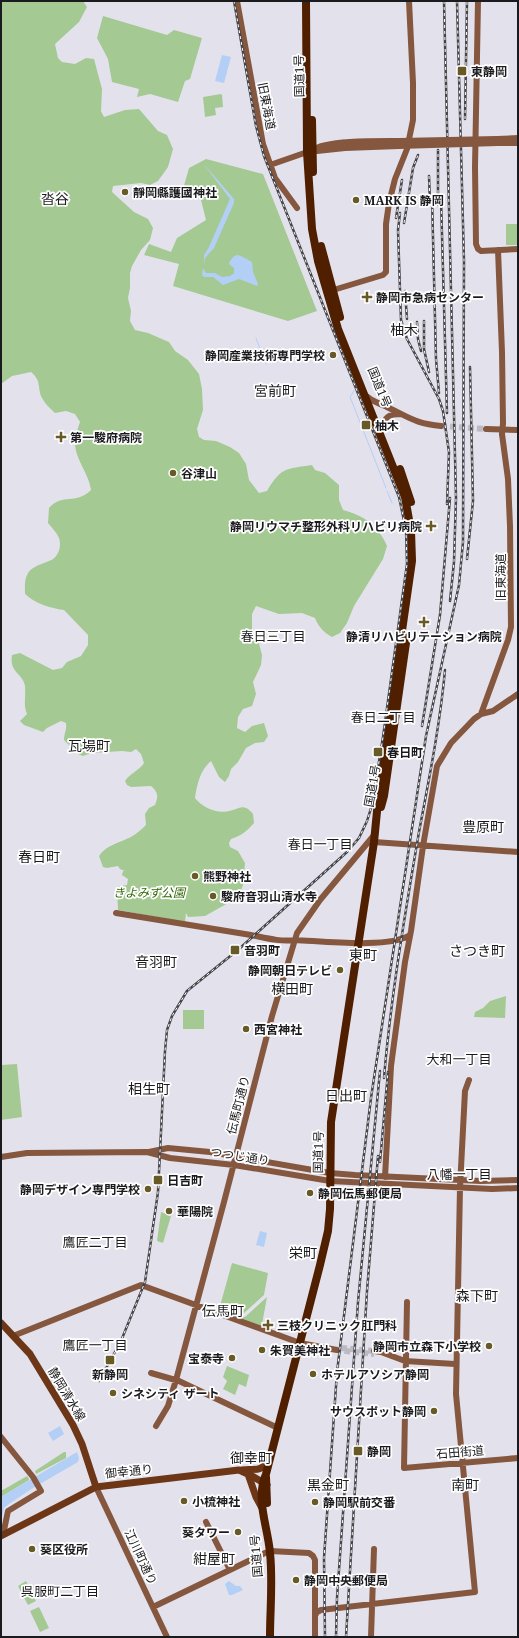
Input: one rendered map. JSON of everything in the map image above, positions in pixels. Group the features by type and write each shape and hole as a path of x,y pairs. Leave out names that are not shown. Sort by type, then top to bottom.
{"highway":[{"name":"国道1号","path":"270,1637 273,1552 263,1510 266,1474 328,1231 331,1122 375,834 384,796 417,563 417,540 410,497 318,261 312,229 306,1"},
{"name":"国道1号","path":"310,1 310,151"},
{"name":"国道1号","path":"329,292 338,329 404,497 408,510 412,543 410,580 378,791 375,834"},
{"name":"国道1号","path":"265,1484 273,1552 275,1637"}],"main road":[{"name":"静岡清水線","path":"1,1323 30,1354 73,1425 82,1444 96,1487"},
{"name":"御幸通り","path":"2,1535 96,1487 239,1470 258,1470 262,1469 268,1462"},
{"path":"239,1470 265,1484"},
{"path":"248,1474 256,1497 263,1510"}],"street":[{"name":"旧東海道","path":"237,1 262,138 270,165 279,185 297,208"},
{"path":"329,292 383,275 386,270 386,224 389,203 395,179 407,149 413,120 413,83 409,1"},
{"path":"478,1 475,167 476,244 479,250 518,249"},
{"path":"497,141 518,138"},
{"path":"270,165 310,151 399,143 497,141 518,143"},
{"name":"旧東海道","path":"481,714 508,640 511,627 510,518 508,479 502,434 502,360 498,250"},
{"path":"364,394 373,402 424,424 442,426"},
{"path":"372,414 373,402"},
{"path":"384,429 383,423 387,417 394,414 401,414"},
{"path":"486,429 518,430"},
{"path":"383,1177 391,1066 423,846 436,769 440,760 455,738 481,714 493,711 518,694"},
{"path":"375,834 423,846 518,852"},
{"name":"伝馬町通り","path":"156,1426 168,1406 176,1380 234,1165 272,1016 297,933 320,900 375,834"},
{"path":"116,913 254,935 268,939 358,943 388,941 410,935"},
{"path":"315,1616 316,1612 320,1610 475,1592 461,1463 456,1364 460,1184 466,1091 469,1080"},
{"name":"つつじ通り","path":"1,1157 27,1153 147,1152 168,1148 236,1156 330,1177"},
{"name":"つつじ通り","path":"147,1152 170,1158 330,1177"},
{"path":"330,1177 383,1177 460,1184 492,1189 518,1188"},
{"path":"330,1177 380,1183 460,1184 518,1180"},
{"path":"13,1336 138,1285 300,1343 337,1350"},
{"path":"405,1361 406,1302"},
{"path":"374,1352 386,1354 405,1361 456,1364"},
{"name":"石田街道","path":"405,1361 404,1468 518,1458"},
{"path":"151,1373 176,1380 278,1428"},
{"path":"1,1437 33,1477 41,1491 8,1512 2,1535"},
{"name":"江川町通り","path":"96,1487 167,1637"},
{"path":"206,1522 230,1570"},
{"path":"372,1637 374,1549"},
{"path":"153,1607 230,1570 273,1552 309,1553 315,1560 315,1637"},
{"path":"315,1604 320,1610"}],"green space":[{"name":"きよみず公園","path":"1,1 83,1 87,7 79,22 55,44 58,58 62,62 75,64 86,58 94,59 102,89 101,111 104,117 125,110 139,109 158,131 167,135 173,149 168,167 158,181 150,185 141,183 113,186 112,192 134,212 148,219 153,228 150,240 141,250 132,266 130,273 128,298 131,311 130,321 135,330 148,333 169,342 175,351 188,360 199,374 202,389 203,410 197,429 199,437 204,440 216,441 239,453 246,464 249,480 259,493 267,491 276,477 285,470 312,465 315,470 325,473 339,485 339,500 343,510 364,518 370,522 380,533 387,546 383,559 354,606 347,623 340,633 332,637 322,629 315,618 302,613 279,614 256,606 252,614 252,631 257,636 262,655 261,665 253,682 256,694 252,706 243,709 238,717 237,728 245,732 252,726 264,723 268,736 264,742 255,743 246,748 238,762 231,769 225,782 219,777 211,761 202,773 195,798 207,808 212,810 222,812 244,807 253,814 254,823 244,833 231,839 229,843 230,847 238,851 245,863 243,885 237,898 205,916 188,917 186,913 185,922 118,910 117,887 127,885 128,879 122,875 123,871 125,871 120,869 118,866 107,868 103,867 99,856 105,849 131,837 143,828 146,825 145,814 149,808 155,805 157,795 151,786 131,787 127,785 125,781 144,763 141,754 136,749 131,752 122,751 92,753 83,756 78,754 64,740 66,723 61,721 47,728 43,732 24,725 20,721 27,714 25,704 25,686 22,678 12,666 12,655 20,653 53,670 62,668 67,662 81,656 88,645 88,635 64,610 48,607 38,603 25,594 25,586 28,573 32,569 52,560 57,555 60,548 59,538 48,523 49,508 54,503 64,499 74,499 85,495 91,490 88,478 75,447 80,422 75,414 66,411 55,413 43,400 37,378 31,372 12,376 1,384"},
{"path":"103,16 167,35 174,30 202,38 190,79 185,81 178,102 150,94 137,97 139,89 112,82 108,59 97,38"},
{"path":"221,94 223,107 215,108 216,115 205,117 203,97"},
{"path":"206,159 263,174 317,311 288,321 173,286 179,264 144,255 149,244 171,252 177,238 206,220 200,196 183,189 189,168"},
{"path":"506,224 518,224 518,245 506,245"},
{"path":"506,996 505,1018 474,1017 475,1012 483,1008 490,1001"},
{"path":"183,1010 204,1010 204,1029 183,1029"},
{"path":"17,1064 22,1117 1,1120 1,1065"},
{"path":"161,1212 171,1216 163,1243 157,1241"},
{"path":"232,1263 268,1273 264,1295 243,1314 220,1306"},
{"path":"267,1297 261,1330 217,1312 218,1308 245,1317"},
{"path":"227,1366 249,1375 246,1387 239,1384 235,1395 223,1389 227,1381 223,1377"},
{"path":"66,1452 66,1458 36,1474 35,1471"},
{"path":"27,1476 29,1480 1,1497 1,1491"},
{"path":"26,1581 36,1601 28,1605 18,1586"},
{"path":"39,1607 49,1628 40,1632 30,1611"}],"water":[{"path":"222,55 231,57 224,83 215,81"},
{"path":"203,163 234,199 234,203 214,248 205,258 204,265 204,255 230,199"},
{"path":"238,255 252,262 253,272 258,284 257,286 239,279 223,285 213,277 204,277 202,275 203,268 206,273 215,273 222,277 230,276 234,273 234,268 229,264 230,261 234,256"},
{"path":"260,1231 267,1233 264,1247 256,1245"},
{"path":"60,1426 64,1434 53,1441 48,1433"},
{"path":"77,1452 79,1458 78,1462 9,1504 4,1508 1,1521 1,1497"},
{"path":"229,1581 236,1586 240,1586 243,1590 229,1595 225,1584"}],"waterway":[{"path":"256,338 266,364"},
{"path":"354,391 350,397 386,488"},
{"path":"387,491 392,503"}],"tunnel":[{"path":"441,426 486,429"},
{"path":"374,1351 341,1348 337,1350 374,1354"}],"railway":[{"path":"99,1381 121,1341 145,1282 158,1192 165,1051 167,1030 172,1016 187,991 239,949 347,852 359,838 367,821 372,805 407,564 406,530 399,497 264,156 256,126 234,1"},
{"path":"444,1 456,498 454,562 450,601"},
{"path":"325,1637 324,1558 337,1372 371,1098 426,736 459,585 463,542 464,261 457,1"},
{"path":"465,119 467,1"},
{"path":"438,150 438,205"},
{"path":"404,223 413,168 418,155"},
{"path":"429,176 430,203"},
{"path":"396,218 402,180"},
{"path":"432,197 436,359 439,393"},
{"path":"441,199 447,413"},
{"path":"400,213 398,230 401,320 407,339 439,399 443,411 449,452 447,504"},
{"path":"405,291 407,319"},
{"path":"424,321 424,349 429,372"},
{"path":"417,322 418,339 421,351"},
{"path":"467,559 473,501 470,367"},
{"path":"422,726 440,615 450,498"},
{"path":"384,1078 390,1016 399,955 437,731 445,670"},
{"path":"336,1637 337,1598 358,1302 380,1071"},
{"path":"380,1162 388,1072"},
{"path":"346,1637 367,1291 378,1156"}],"place":[{"name":"東静岡","path":"462,71"},
{"name":"靜岡縣護國神社","path":"125,192"},
{"name":"MARK IS 静岡","path":"356,200"},
{"name":"静岡市急病センター","path":"367,297"},
{"name":"静岡産業技術専門学校","path":"333,355"},
{"name":"柚木","path":"366,425"},
{"name":"第一駿府病院","path":"61,437"},
{"name":"谷津山","path":"173,473"},
{"name":"静岡リウマチ整形外科リハビリ病院","path":"431,526"},
{"name":"静清リハビリテーション病院","path":"424,622"},
{"name":"春日町","path":"378,752"},
{"name":"熊野神社","path":"195,876"},
{"name":"駿府音羽山清水寺","path":"213,896"},
{"name":"音羽町","path":"235,950"},
{"name":"静岡朝日テレビ","path":"340,970"},
{"name":"西宮神社","path":"246,1029"},
{"name":"日吉町","path":"158,1180"},
{"name":"静岡デザイン専門学校","path":"148,1189"},
{"name":"静岡伝馬郵便局","path":"310,1193"},
{"name":"華陽院","path":"169,1211"},
{"name":"三枝クリニック肛門科","path":"268,1325"},
{"name":"静岡市立森下小学校","path":"489,1346"},
{"name":"朱賀美神社","path":"262,1350"},
{"name":"宝泰寺","path":"232,1358"},
{"name":"新静岡","path":"110,1360"},
{"name":"ホテルアソシア静岡","path":"313,1374"},
{"name":"シネシティ ザート","path":"113,1393"},
{"name":"サウスポット静岡","path":"434,1411"},
{"name":"静岡","path":"358,1451"},
{"name":"小梳神社","path":"184,1501"},
{"name":"静岡駅前交番","path":"315,1502"},
{"name":"葵タワー","path":"238,1532"},
{"name":"葵区役所","path":"32,1549"},
{"name":"静岡中央郵便局","path":"296,1580"}],"district":[{"name":"沓谷","path":"55,198"},
{"name":"柚木","path":"404,329"},
{"name":"宮前町","path":"275,390"},
{"name":"春日三丁目","path":"273,636"},
{"name":"春日二丁目","path":"383,717"},
{"name":"瓦場町","path":"89,745"},
{"name":"豊原町","path":"483,826"},
{"name":"春日一丁目","path":"320,844"},
{"name":"春日町","path":"39,856"},
{"name":"さつき町","path":"477,950"},
{"name":"東町","path":"363,954"},
{"name":"音羽町","path":"156,961"},
{"name":"横田町","path":"292,988"},
{"name":"大和一丁目","path":"459,1059"},
{"name":"相生町","path":"149,1088"},
{"name":"日出町","path":"346,1095"},
{"name":"八幡一丁目","path":"459,1174"},
{"name":"鷹匠二丁目","path":"95,1242"},
{"name":"栄町","path":"303,1252"},
{"name":"森下町","path":"477,1295"},
{"name":"伝馬町","path":"223,1310"},
{"name":"鷹匠一丁目","path":"95,1345"},
{"name":"御幸町","path":"251,1457"},
{"name":"黒金町","path":"328,1484"},
{"name":"南町","path":"465,1484"},
{"name":"紺屋町","path":"214,1558"},
{"name":"呉服町二丁目","path":"60,1591"}]}
